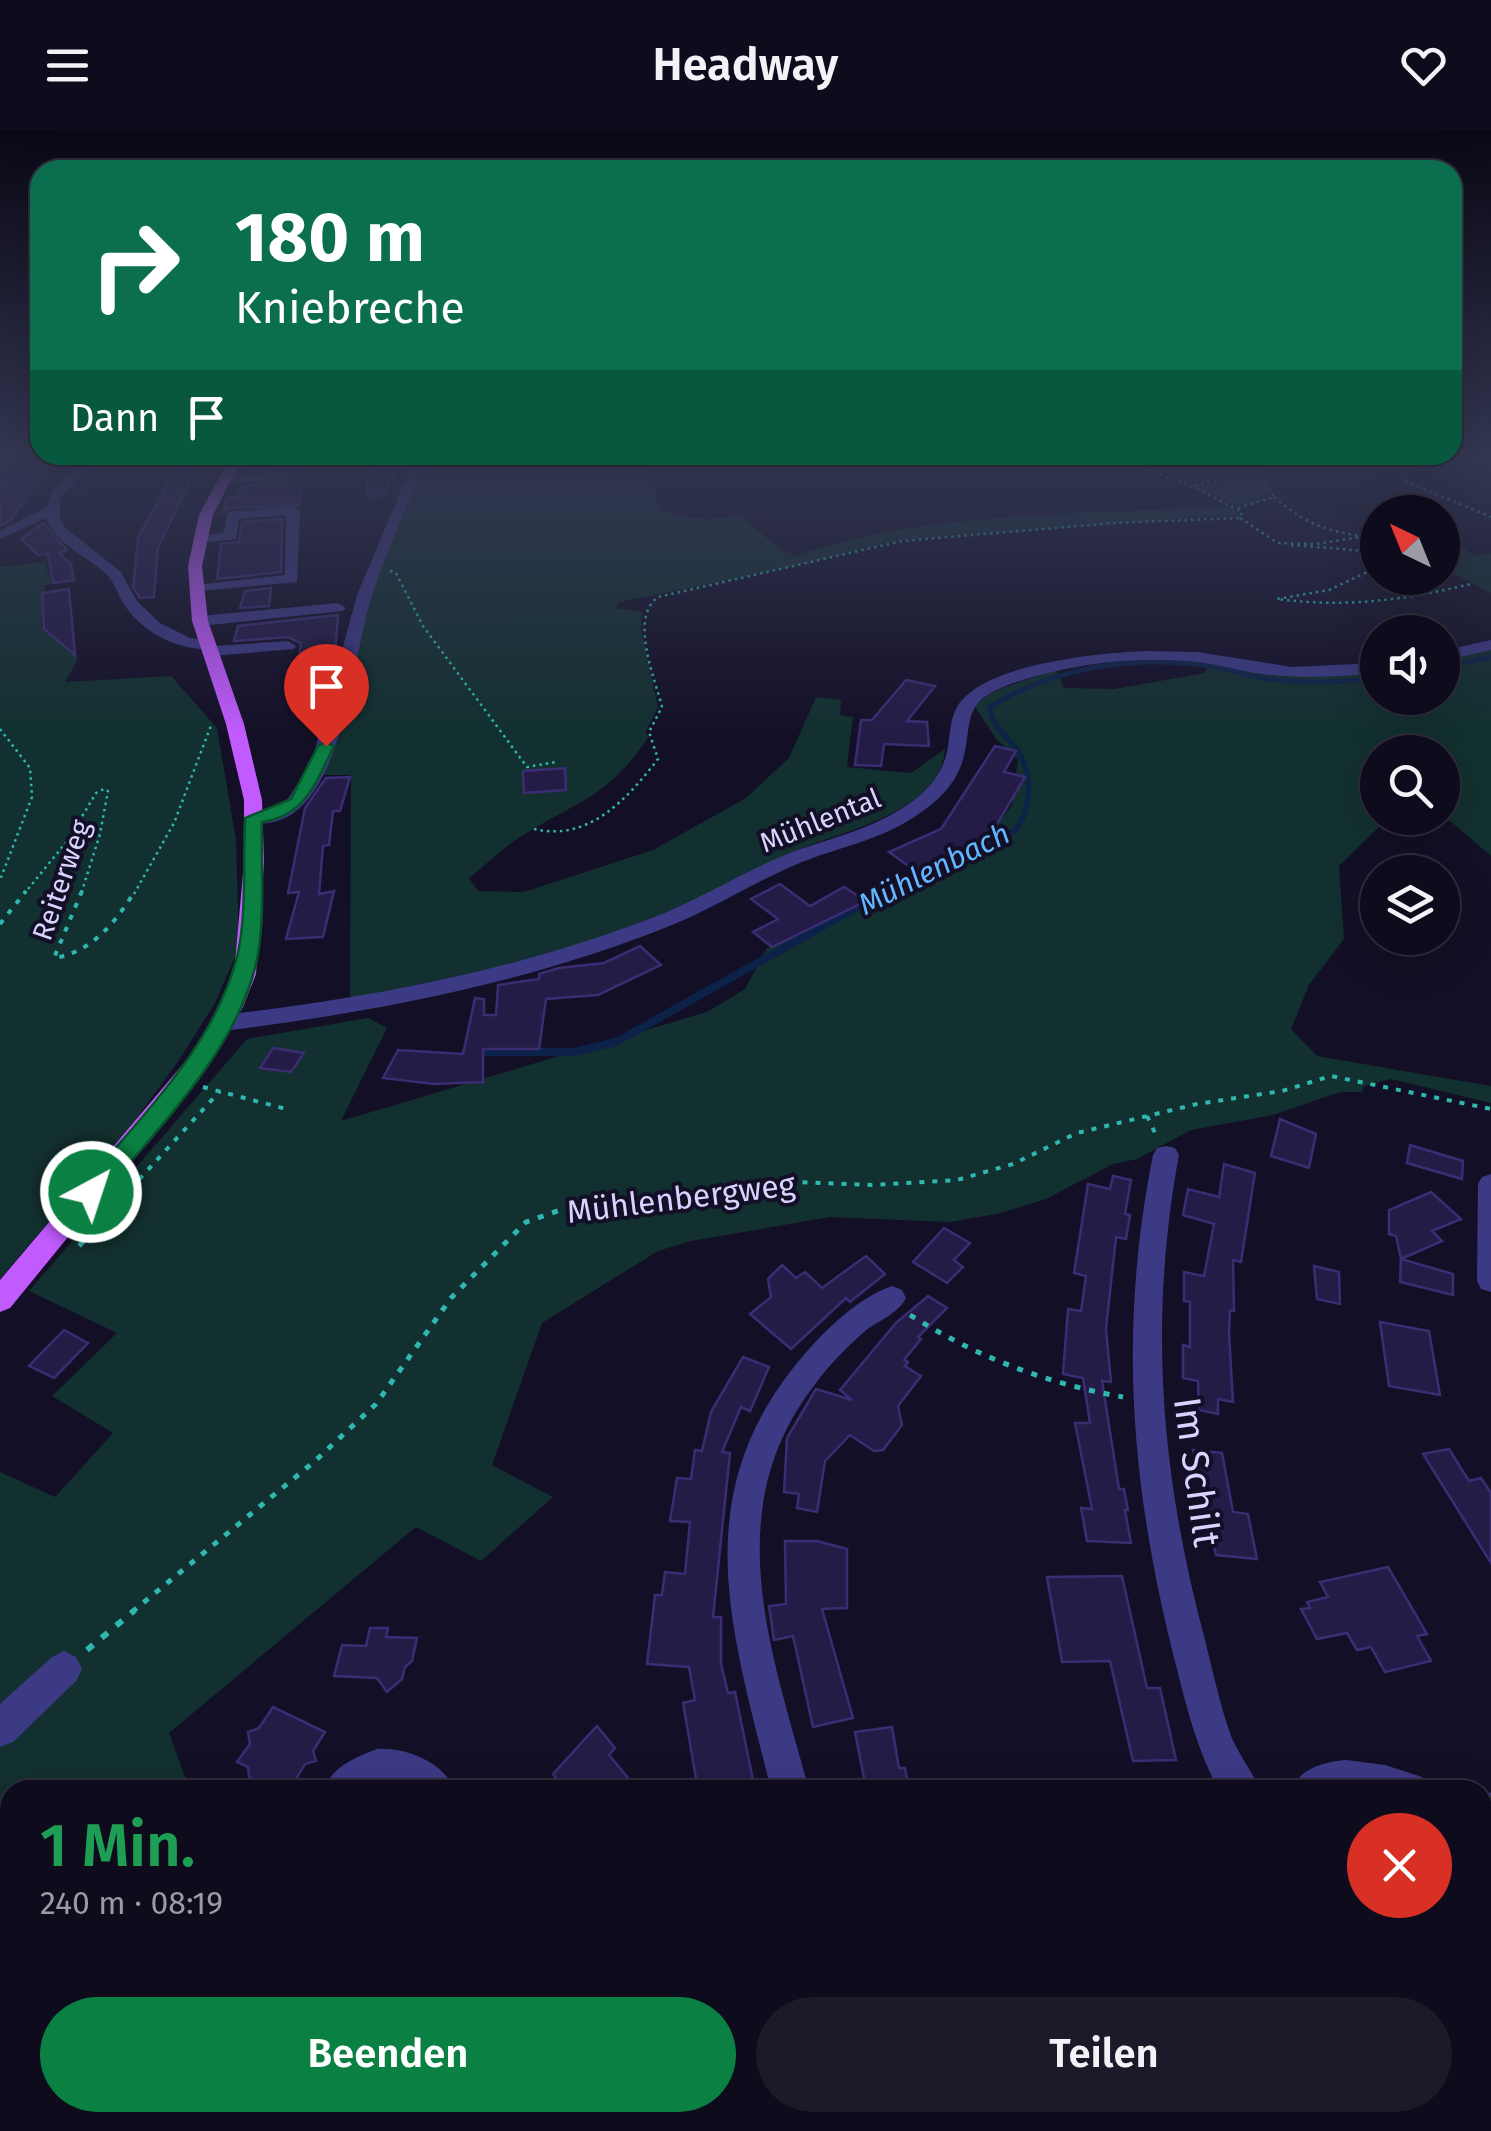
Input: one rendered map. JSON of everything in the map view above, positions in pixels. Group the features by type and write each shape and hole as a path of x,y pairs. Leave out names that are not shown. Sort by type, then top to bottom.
{"main road":[{"path":"0,1300 178,1086 223,1023 241,988 248,953 254,818 250,782 235,724 200,621 195,589 198,551"}],"street":[{"path":"85,551 113,572 131,604 183,642 210,648 288,646"},
{"path":"195,589 292,579 292,551"},
{"path":"254,818 291,807 314,776 326,746 358,614 382,551"},
{"path":"200,621 338,608"},
{"path":"1460,652 1491,645"},
{"name":"Mühlental","path":"223,1023 400,997 554,957 666,920 799,856 883,827 916,808 941,785 954,764 955,736 965,708 979,692 999,683 1103,656 1199,657 1288,672 1360,669"},
{"name":"Im Schilt","path":"1166,1155 1149,1248 1145,1400 1158,1506 1177,1602 1212,1730 1236,1780"},
{"path":"1491,1184 1491,1281"},
{"path":"788,1780 745,1602 744,1528 752,1476 791,1389 845,1332 892,1298"},
{"path":"0,1730 64,1669"},
{"path":"352,1780 377,1766 404,1769 421,1780"},
{"path":"1335,1780 1362,1780"}],"path":[{"path":"534,829 555,836 596,820 631,791 658,759 649,732 662,707 644,628 650,603 858,551"},
{"path":"376,566 396,573 423,626 528,767 556,762"},
{"path":"1360,578 1310,596 1277,598 1307,603 1401,601 1426,595"},
{"path":"1460,587 1471,584"},
{"name":"Reiterweg","path":"0,924 68,840 96,793 104,789 108,791 105,814 92,868 54,958 68,958 104,933 136,892 172,830 205,754 212,714"},
{"name":"Reiterweg","path":"0,728 30,768 32,797 0,880"},
{"name":"Mühlenbergweg","path":"64,1669 194,1559 248,1520 376,1404 450,1298 526,1222 563,1209 794,1182 871,1185 957,1180 1014,1164 1077,1133 1197,1104 1282,1091 1332,1076 1491,1109"},
{"path":"178,1086 220,1091 290,1110"},
{"path":"43,1249 68,1258 220,1091"},
{"path":"892,1298 934,1331 1023,1374 1083,1391 1145,1400"}],"green space":[{"path":"387,551 786,551 796,556 812,551 854,551 619,602 616,608 642,612 641,629 658,707 646,731 648,738 606,785 518,839 469,878 478,891 524,892 653,850 746,798 789,758 816,697 841,700 840,715 853,717 847,767 911,773 945,749 940,770 927,788 889,815 803,848 689,903 633,925 514,963 350,998 351,775 317,775"},
{"path":"1460,551 1474,556 1491,553 1491,593 1460,577"},
{"path":"44,562 52,584 45,585 41,626 78,659 65,682 171,676 217,728 236,840 239,948 215,1003 179,1060 136,1119 0,1279 0,567"},
{"path":"1491,649 1491,856 1460,830 1460,735 1360,735 1360,835 1371,835 1339,866 1344,939 1309,985 1291,1029 1317,1056 1491,1086 1491,1103 1391,1079 1364,1086 1362,1092 1340,1092 1273,1115 1191,1130 1046,1199 997,1214 950,1222 830,1217 691,1241 658,1251 542,1323 492,1465 553,1497 481,1561 416,1527 169,1733 186,1780 0,1780 0,1472 55,1497 113,1433 52,1396 117,1333 29,1291 247,1039 368,1018 387,1028 341,1121 707,1012 745,989 767,948 967,865 1012,805 1018,759 997,740 975,707 988,693 1056,670 1064,688 1114,689 1205,673 1211,660 1254,670 1360,671 1360,715 1460,715 1460,655"}],"building":[{"path":"34,551 63,551 59,553 71,564 74,580 53,583 48,554"},
{"path":"137,551 158,551 154,597 140,598 133,587"},
{"path":"220,551 281,551 281,572 217,579"},
{"path":"271,588 269,606 240,608 245,591"},
{"path":"69,589 75,655 44,629 42,593"},
{"path":"338,615 335,653 299,656 301,643 288,637 234,641 238,626"},
{"path":"906,680 935,686 907,721 927,722 929,746 884,744 881,766 855,765 861,720 872,720"},
{"path":"995,746 1016,751 1004,772 1025,777 987,841 918,873 889,852 941,829"},
{"path":"565,768 566,790 524,793 523,771"},
{"path":"350,777 340,811 333,811 329,845 323,846 319,894 334,891 323,937 286,939 299,892 288,893 305,808 326,778"},
{"path":"780,884 810,906 844,887 866,901 772,947 753,932 778,919 751,899"},
{"path":"640,946 661,965 598,995 546,999 539,1049 483,1049 483,1082 434,1084 383,1078 398,1050 463,1054 475,998 484,999 484,1015 496,1015 498,985 539,979 539,974 559,968 604,963"},
{"path":"273,1048 304,1053 291,1072 260,1068"},
{"path":"1280,1119 1316,1134 1309,1168 1271,1156"},
{"path":"1410,1145 1463,1161 1462,1179 1407,1163"},
{"path":"1224,1164 1255,1173 1241,1262 1233,1260 1234,1311 1230,1310 1229,1333 1233,1402 1218,1399 1218,1414 1199,1410 1198,1381 1183,1378 1183,1345 1190,1347 1190,1302 1184,1301 1184,1272 1204,1276 1214,1224 1183,1215 1188,1189 1219,1197"},
{"path":"1113,1176 1131,1180 1125,1214 1130,1215 1126,1239 1116,1237 1106,1329 1111,1382 1102,1381 1131,1543 1087,1541 1081,1508 1092,1509 1075,1423 1090,1423 1083,1378 1063,1374 1068,1309 1081,1311 1086,1276 1074,1273 1088,1184 1110,1189"},
{"path":"1431,1192 1461,1219 1432,1231 1442,1241 1401,1259 1396,1236 1389,1234 1389,1210"},
{"path":"944,1228 970,1243 954,1260 963,1267 947,1283 913,1262"},
{"path":"866,1256 885,1274 850,1302 846,1298 791,1349 750,1314 771,1297 768,1279 782,1265 796,1278 805,1272 822,1288"},
{"path":"1401,1259 1453,1274 1453,1295 1400,1282"},
{"path":"1314,1266 1339,1272 1340,1304 1317,1299"},
{"path":"928,1296 947,1308 918,1337 921,1339 904,1360 908,1362 905,1366 921,1376 898,1406 902,1425 883,1450 874,1451 850,1435 825,1461 817,1512 797,1508 799,1494 784,1492 787,1438 816,1389 852,1400 840,1390 896,1323"},
{"path":"1380,1322 1429,1331 1440,1395 1389,1386"},
{"path":"64,1330 88,1343 54,1378 29,1366"},
{"path":"743,1357 769,1367 750,1411 741,1407 722,1452 730,1453 713,1617 721,1617 721,1664 728,1693 735,1692 753,1780 696,1780 683,1703 695,1700 689,1667 647,1664 655,1595 662,1595 665,1572 685,1574 690,1522 670,1521 677,1478 691,1479 695,1450 702,1451 711,1412"},
{"path":"1449,1449 1469,1481 1481,1478 1491,1493 1491,1563 1423,1454"},
{"path":"1193,1450 1222,1453 1233,1512 1248,1514 1257,1559 1216,1555"},
{"path":"785,1541 817,1541 847,1549 847,1608 822,1609 853,1718 813,1727 793,1636 774,1640 769,1606 786,1604"},
{"path":"1388,1567 1427,1634 1417,1636 1431,1661 1385,1672 1371,1647 1357,1650 1347,1633 1317,1639 1301,1609 1310,1608 1307,1602 1328,1597 1320,1582"},
{"path":"1122,1576 1147,1688 1160,1688 1176,1760 1133,1761 1110,1661 1062,1662 1047,1577"},
{"path":"370,1628 388,1628 386,1637 417,1638 412,1661 405,1667 402,1679 387,1692 377,1678 334,1676 342,1645 366,1646"},
{"path":"273,1707 325,1732 313,1751 316,1761 305,1764 295,1780 255,1780 249,1777 248,1767 237,1762 250,1744 248,1732 259,1728"},
{"path":"597,1726 615,1748 609,1755 630,1780 558,1780 553,1774"},
{"path":"892,1727 899,1768 905,1768 907,1780 864,1780 855,1732"}],"waterway":[{"name":"Mühlenbach","path":"1460,663 1491,657"},
{"name":"Mühlenbach","path":"881,894 1015,831 1025,812 1028,778 1021,757 995,724 990,707 1015,693 1069,673 1125,663 1211,666 1292,681 1360,680"},
{"name":"Mühlenbach","path":"477,1052 574,1052 616,1042 886,891"}],"route":[{"path":"91,1192 198,1062 232,1007 241,988 248,953 254,818 275,815 298,802 326,746"}]}
